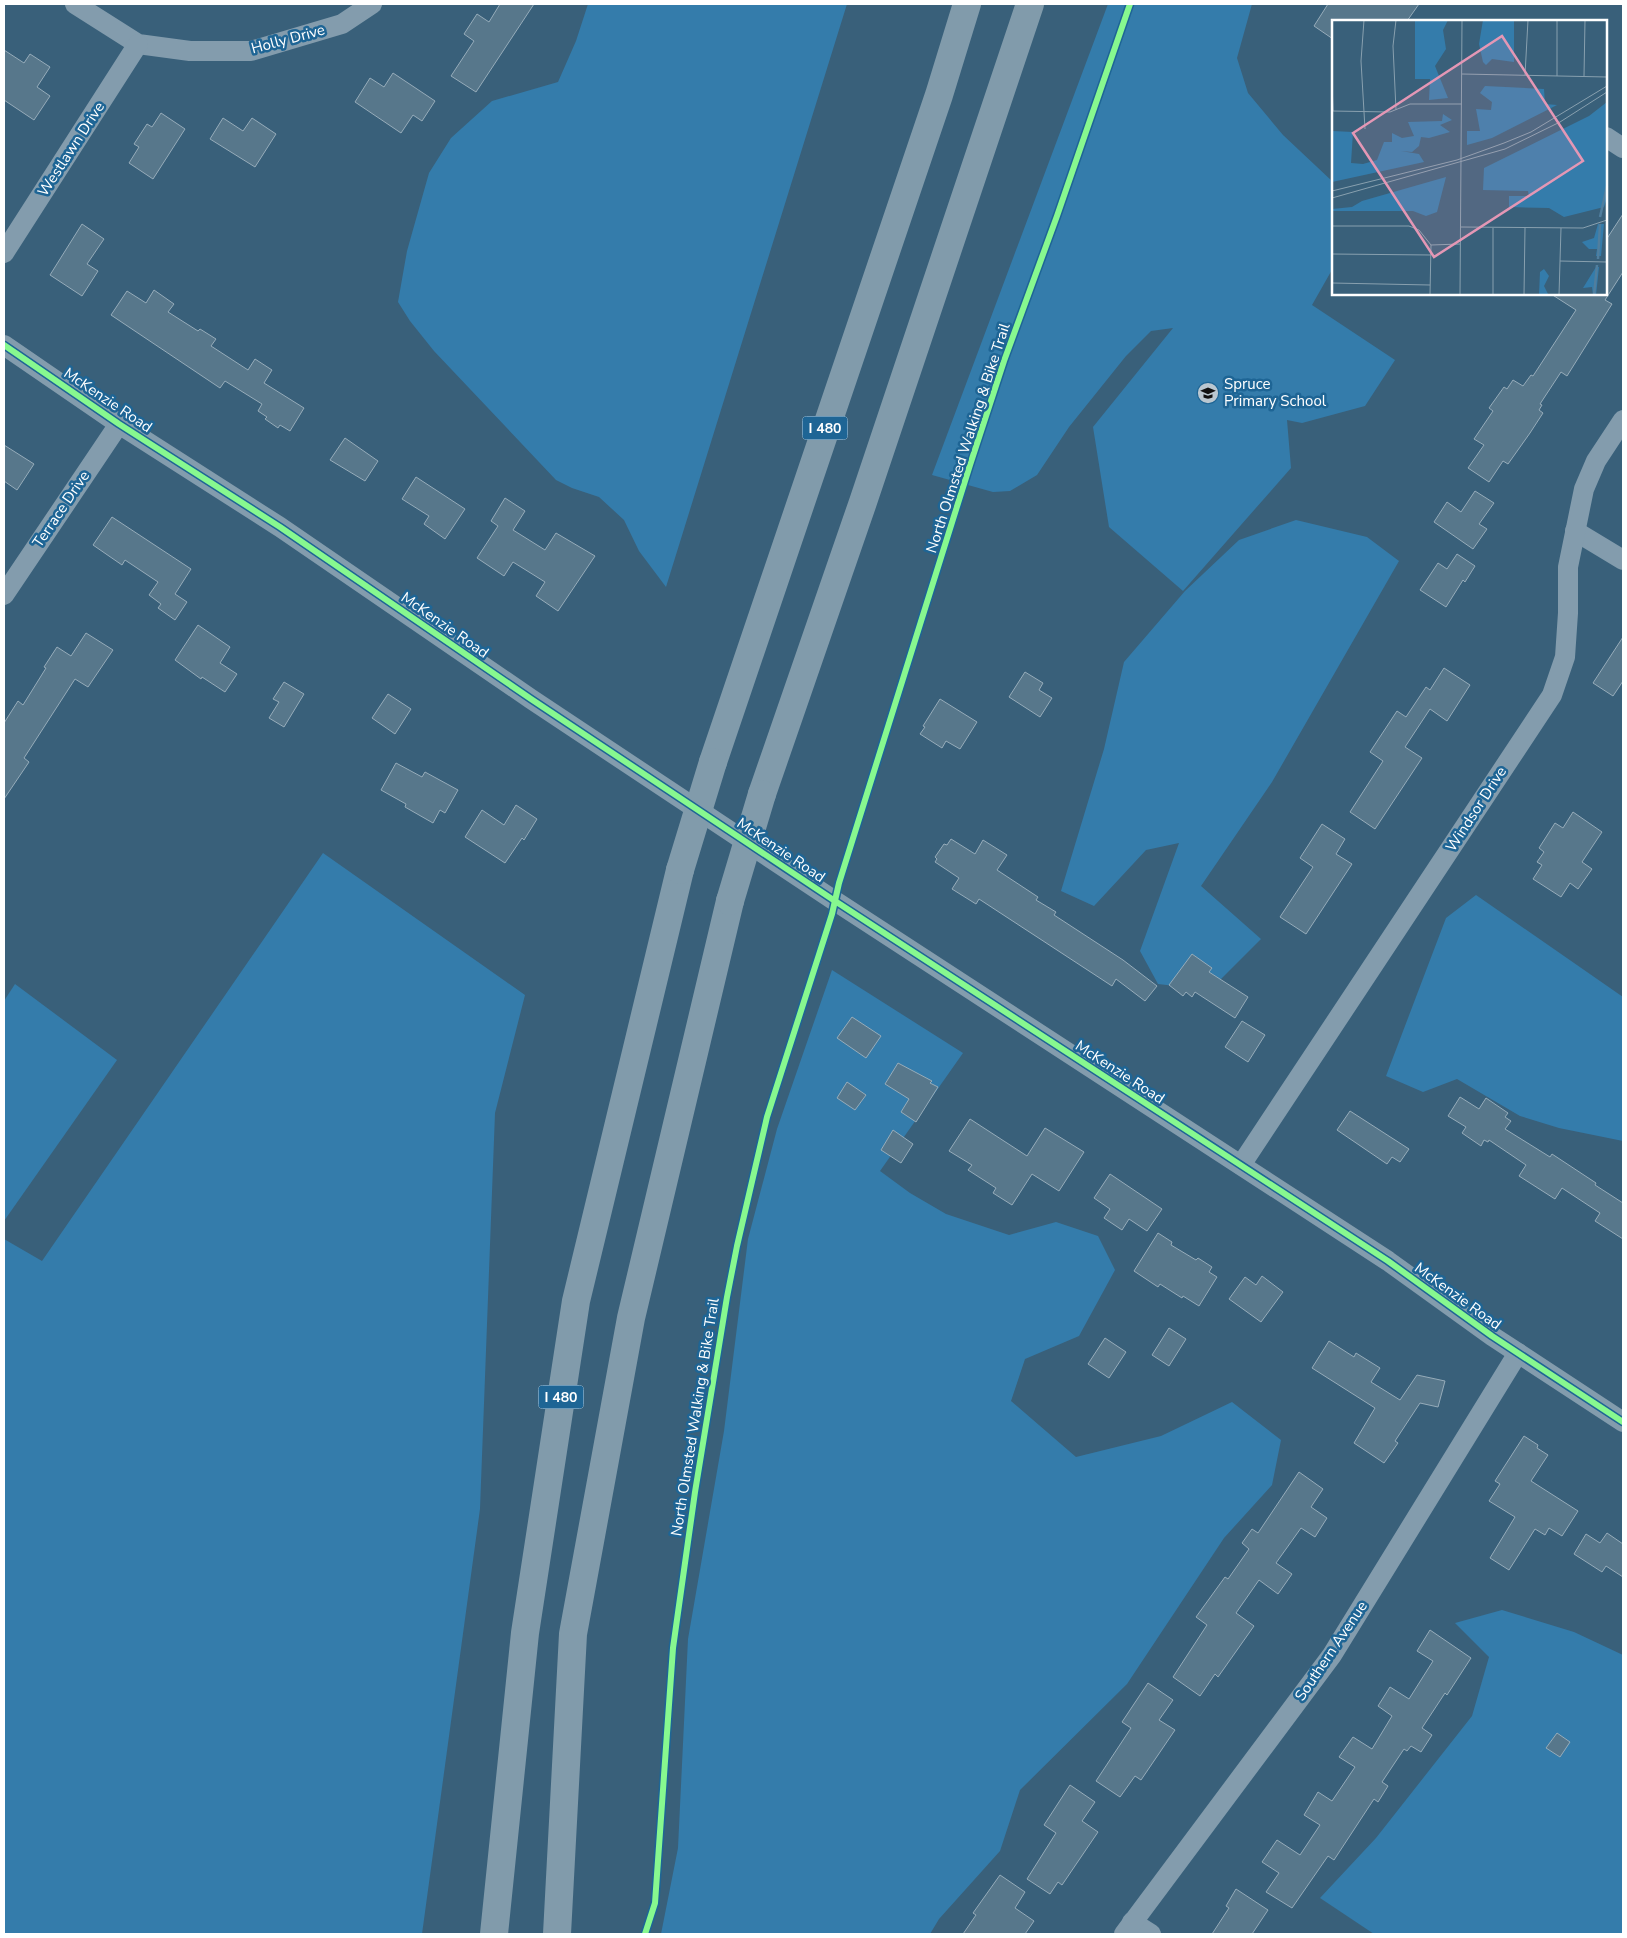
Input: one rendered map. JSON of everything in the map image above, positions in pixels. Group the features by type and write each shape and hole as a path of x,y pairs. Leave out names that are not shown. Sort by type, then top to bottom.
{"highway":[{"name":"I 480","path":"494,1934 524,1633 576,1301 680,870 713,762 936,104 968,4"},
{"path":"556,1934 573,1634 631,1318 730,901 762,794 863,502 1030,4"}],"street":[{"path":"75,4 138,44"},
{"name":"Holly Drive","path":"138,44 190,51 251,51 342,24 372,4"},
{"name":"Westlawn Drive","path":"4,253 138,44"},
{"path":"1607,138 1623,148"},
{"name":"McKenzie Road","path":"4,344 119,424 280,527 539,705 818,890 1388,1261 1518,1353 1623,1422"},
{"name":"Windsor Drive","path":"1241,1165 1552,695 1565,657 1568,613 1568,567 1584,489 1596,461 1623,420"},
{"name":"Terrace Drive","path":"4,595 119,424"},
{"path":"1575,531 1623,560"},
{"name":"Southern Avenue","path":"1128,1928 1332,1655 1518,1353"},
{"path":"1128,1928 1151,1934"}],"shaded area":[{"path":"588,4 847,4 666,587 639,551 624,520 599,497 572,488 556,480 434,351 410,321 398,302 407,251 429,173 451,138 492,101 558,82 576,41"},
{"name":"Spruce Primary School","path":"1108,4 1252,4 1237,58 1248,93 1283,135 1332,181 1332,270 1312,305 1395,360 1365,406 1302,423 1287,420 1291,468 1183,591 1109,527 1093,427 1173,328 1151,331 1126,356 1069,427 1037,475 1010,491 993,492 932,475"},
{"path":"1296,520 1367,537 1399,561 1272,782 1201,886 1261,939 1210,990 1158,984 1140,951 1179,843 1146,850 1094,906 1061,891 1104,749 1124,662 1185,591 1239,540"},
{"path":"323,853 525,995 495,1113 480,1509 422,1934 4,1934 4,1239 42,1261"},
{"path":"1476,895 1623,997 1623,1141 1559,1128 1520,1116 1457,1079 1423,1092 1386,1076 1446,918"},
{"path":"832,970 963,1053 880,1171 910,1193 946,1214 1009,1235 1056,1222 1098,1236 1115,1270 1079,1336 1025,1359 1011,1401 1076,1457 1161,1436 1232,1402 1281,1440 1272,1485 1224,1538 1127,1684 1020,1790 1000,1851 939,1919 930,1934 661,1934 678,1848 688,1639 724,1431 748,1239 777,1129"},
{"path":"15,984 117,1060 4,1221 4,1001"},
{"path":"1502,1610 1574,1632 1623,1655 1623,1934 1374,1934 1320,1898 1376,1838 1472,1716 1489,1657 1455,1623"}],"building":[{"path":"500,4 534,4 476,92 451,76 474,41 464,34 477,14 489,22"},
{"path":"1328,4 1419,4 1408,20 1332,20 1332,38 1314,26"},
{"path":"4,50 24,63 30,54 50,67 37,87 50,96 34,120 4,100"},
{"path":"393,73 435,101 422,121 413,115 401,133 355,102 370,78 384,87"},
{"path":"161,113 185,129 153,179 129,163 139,147 134,144 147,124 152,127"},
{"path":"223,118 243,131 252,118 276,134 255,167 210,139"},
{"path":"1623,214 1623,272 1605,300 1612,304 1567,376 1561,372 1540,404 1542,405 1539,410 1543,413 1530,433 1508,464 1503,461 1489,482 1468,468 1484,445 1474,439 1493,411 1489,408 1504,387 1507,389 1513,380 1523,386 1531,375 1533,376 1576,310 1553,295 1607,295 1607,238"},
{"path":"82,224 104,239 87,264 98,271 82,296 50,275"},
{"path":"154,290 174,304 168,312 198,331 200,329 216,339 211,346 248,370 255,359 272,370 264,383 304,408 290,431 280,425 278,428 265,419 267,417 258,411 262,404 225,381 220,388 111,315 127,291 146,303"},
{"path":"345,438 378,461 365,481 330,460"},
{"path":"4,445 34,464 17,490 4,481"},
{"path":"416,477 465,509 445,539 424,524 429,516 402,499"},
{"path":"1475,491 1494,503 1479,524 1487,529 1473,549 1434,522 1447,502 1461,512"},
{"path":"505,498 525,511 513,530 545,550 556,533 595,556 558,611 536,596 545,582 513,562 504,576 477,558 498,526 491,521"},
{"path":"112,517 191,569 175,594 187,602 175,620 158,608 161,604 149,595 158,582 125,560 122,565 93,545"},
{"path":"1457,554 1475,566 1465,582 1463,580 1446,607 1420,590 1438,563 1447,569"},
{"path":"198,625 230,647 220,663 237,674 225,692 202,677 201,679 175,660"},
{"path":"86,633 113,650 88,687 75,679 24,758 29,762 4,799 4,723 18,701 23,705 57,647 71,656"},
{"path":"1623,637 1623,681 1613,696 1593,683"},
{"path":"1444,668 1470,685 1447,721 1430,709 1405,747 1422,758 1375,829 1350,812 1383,761 1370,752 1397,711 1406,717 1426,687 1430,690"},
{"path":"1025,672 1043,683 1039,690 1052,698 1040,717 1009,697"},
{"path":"284,682 304,694 284,727 269,718 279,702 273,699"},
{"path":"388,694 411,709 395,734 372,718"},
{"path":"940,699 977,722 960,749 946,741 942,748 920,734"},
{"path":"396,763 422,777 425,772 458,790 445,813 440,810 433,823 405,807 406,804 381,790"},
{"path":"516,805 537,819 524,840 522,838 505,863 465,837 482,810 504,825"},
{"path":"1573,812 1602,832 1582,862 1592,869 1578,889 1570,883 1561,897 1533,879 1542,865 1537,862 1544,852 1539,848 1555,823 1563,828"},
{"path":"1322,824 1345,839 1336,854 1352,864 1306,934 1280,917 1313,867 1300,858"},
{"path":"951,839 975,854 983,840 1007,855 997,870 1038,897 1036,900 1056,912 1054,915 1123,960 1157,986 1145,1001 1116,979 1112,986 979,899 976,904 952,889 959,878 935,862 937,859 935,857 944,844 947,845"},
{"path":"1192,954 1212,968 1209,972 1248,997 1235,1018 1195,992 1192,997 1186,992 1183,996 1169,985"},
{"path":"852,1017 881,1036 866,1058 837,1038"},
{"path":"1242,1021 1265,1035 1248,1062 1225,1047"},
{"path":"898,1063 932,1081 930,1083 938,1087 916,1122 901,1112 909,1099 885,1084"},
{"path":"847,1082 866,1095 855,1110 837,1098"},
{"path":"1460,1097 1479,1109 1486,1098 1508,1113 1505,1117 1511,1121 1505,1129 1550,1157 1552,1154 1623,1203 1623,1239 1595,1221 1600,1213 1562,1188 1555,1199 1519,1176 1526,1165 1489,1140 1488,1142 1484,1140 1481,1146 1462,1133 1466,1127 1448,1116"},
{"path":"1350,1111 1409,1149 1400,1162 1392,1157 1387,1164 1337,1130"},
{"path":"970,1119 1027,1156 1045,1128 1084,1152 1059,1191 1032,1174 1012,1205 993,1193 996,1188 968,1170 972,1165 949,1151"},
{"path":"893,1130 913,1144 901,1163 881,1150"},
{"path":"1110,1174 1162,1209 1147,1231 1129,1219 1122,1230 1104,1218 1110,1209 1094,1198"},
{"path":"1158,1233 1172,1242 1171,1245 1212,1267 1209,1272 1217,1277 1199,1306 1160,1284 1158,1287 1134,1271"},
{"path":"1262,1276 1283,1292 1261,1322 1229,1299 1245,1277 1256,1285"},
{"path":"1169,1328 1186,1339 1169,1366 1152,1355"},
{"path":"1105,1338 1126,1352 1109,1378 1088,1364"},
{"path":"1329,1341 1354,1357 1356,1353 1380,1368 1371,1382 1400,1400 1417,1375 1445,1381 1438,1407 1420,1403 1395,1441 1398,1443 1384,1463 1354,1443 1375,1408 1312,1368"},
{"path":"1524,1436 1538,1445 1537,1448 1548,1455 1531,1481 1578,1511 1562,1536 1549,1528 1545,1535 1535,1529 1509,1570 1490,1558 1515,1517 1489,1501 1500,1484 1495,1481"},
{"path":"1299,1472 1323,1489 1311,1507 1327,1518 1315,1537 1301,1528 1276,1563 1292,1574 1278,1594 1259,1580 1236,1613 1254,1626 1218,1677 1215,1674 1200,1696 1173,1677 1207,1625 1196,1617 1225,1577 1228,1579 1249,1549 1242,1543 1252,1529 1258,1533"},
{"path":"1607,1533 1623,1544 1623,1577 1606,1566 1602,1572 1574,1554 1586,1534 1600,1543"},
{"path":"1430,1630 1471,1658 1447,1695 1445,1693 1422,1728 1432,1735 1421,1752 1411,1746 1407,1751 1404,1749 1382,1782 1388,1786 1378,1802 1374,1799 1334,1860 1328,1856 1292,1908 1266,1892 1279,1873 1262,1862 1277,1840 1300,1855 1320,1825 1304,1815 1318,1792 1332,1801 1355,1767 1339,1757 1353,1737 1372,1749 1392,1716 1378,1706 1390,1687 1409,1699 1433,1661 1417,1651"},
{"path":"1148,1683 1173,1700 1159,1720 1175,1730 1141,1780 1135,1776 1120,1797 1096,1781 1131,1728 1122,1722"},
{"path":"1557,1733 1570,1742 1560,1757 1546,1748"},
{"path":"1070,1785 1095,1802 1082,1821 1098,1832 1062,1885 1058,1882 1050,1894 1027,1879 1056,1833 1044,1825"},
{"path":"1000,1875 1025,1892 1015,1908 1034,1921 1025,1934 963,1934 976,1915 973,1913"},
{"path":"1236,1889 1268,1910 1252,1934 1212,1934 1229,1908 1226,1906"}],"cycle path":[{"name":"North Olmsted Walking & Bike Trail","path":"645,1934 655,1903 673,1648 695,1492 727,1297 767,1117 832,914 839,883 970,465 1004,361 1057,216 1130,4"},
{"path":"4,345 119,424 280,527 531,699 835,901 1388,1261 1492,1336 1623,1422"}],"place":[{"name":"Spruce Primary School","path":"1208,393"}]}
